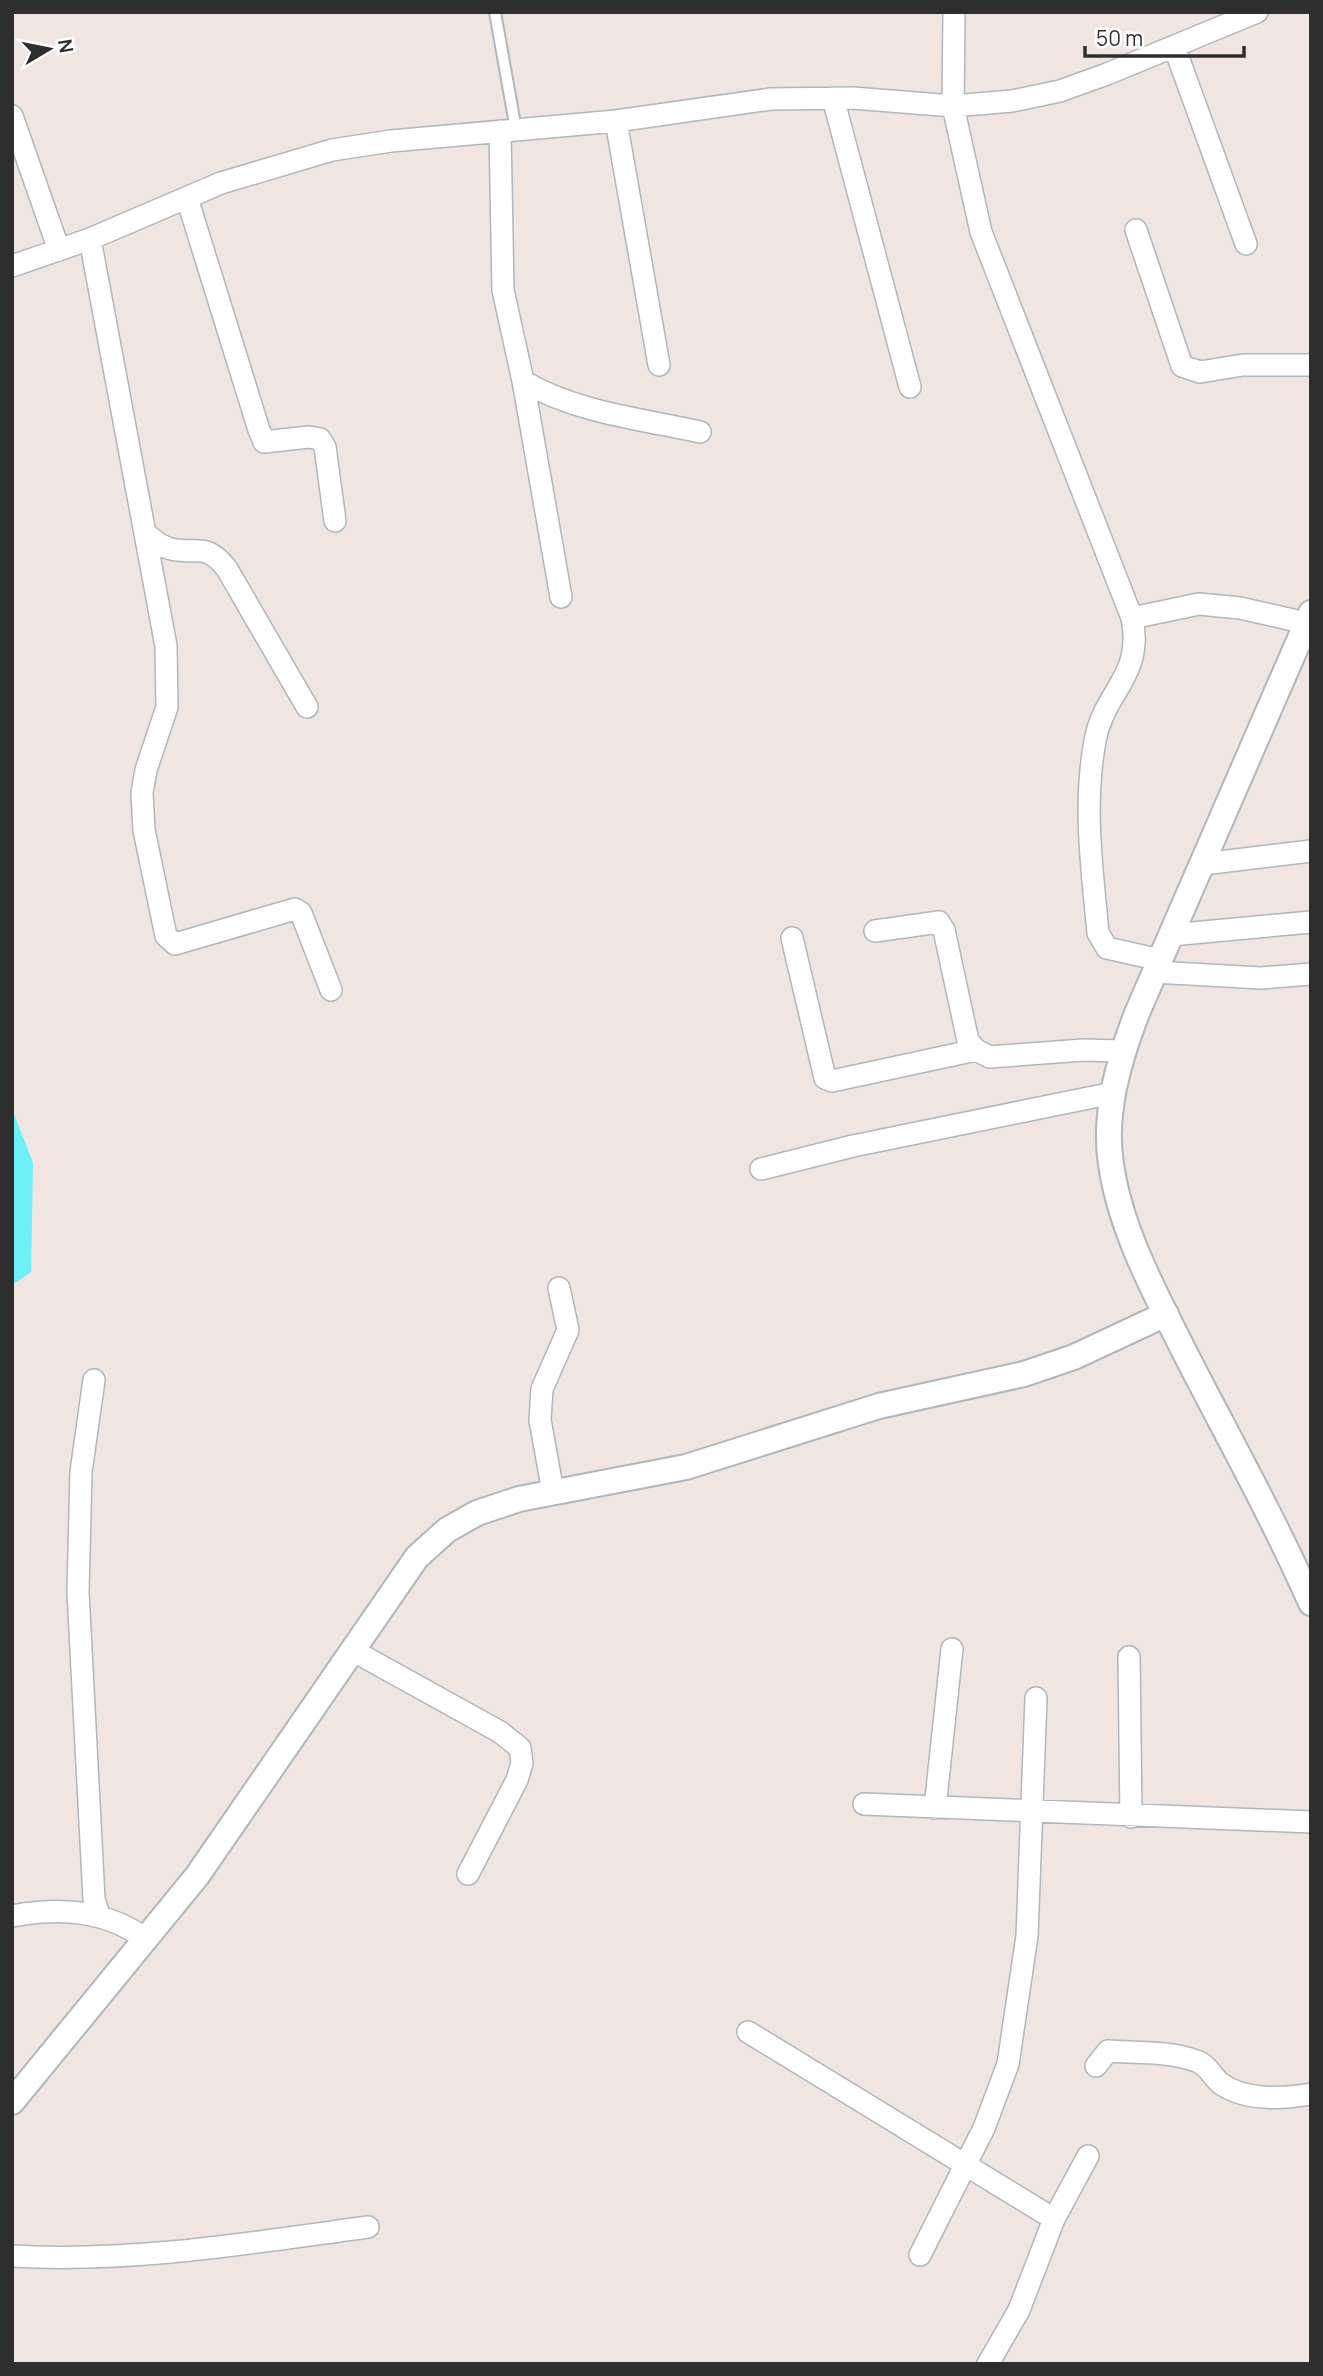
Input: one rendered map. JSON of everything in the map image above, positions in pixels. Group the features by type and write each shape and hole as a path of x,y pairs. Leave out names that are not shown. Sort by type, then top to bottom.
{"street":[{"path":"954,12 953,106 976,211 992,266 1132,618 1136,637 1133,660 1110,702 1095,738 1088,800 1088,830 1101,942 1107,948 1157,966 1261,978 1311,974"},
{"path":"12,266 90,239 221,183 332,150 616,121 771,99 833,98 953,106 1012,101 1060,91 1257,12"},
{"path":"1174,46 1246,244"},
{"path":"833,98 910,387"},
{"path":"12,116 59,250"},
{"path":"616,121 659,365"},
{"path":"508,131 503,290 523,381 561,597"},
{"path":"187,198 264,442 309,437 320,439 325,447 335,521"},
{"path":"1136,230 1182,366 1200,372 1243,365 1311,365"},
{"path":"90,239 146,534 169,678 167,707 145,770 144,830 166,936 175,944 295,909 301,913 331,990"},
{"path":"523,381 556,398 700,432"},
{"path":"146,534 172,549 204,550 216,555 227,569 307,707"},
{"path":"1132,618 1199,604 1309,618 1122,1051 1110,1122 1111,1163 1129,1232 1166,1314 1311,1603"},
{"path":"1203,864 1311,851"},
{"path":"875,931 939,922 944,930 968,1041 976,1050 990,1057 1083,1050 1122,1051"},
{"path":"1171,935 1311,922"},
{"path":"792,938 825,1078 832,1082 976,1050"},
{"path":"761,1169 853,1146 1113,1093"},
{"path":"553,1492 540,1420 545,1379 568,1330 559,1288"},
{"path":"12,2102 197,1876 417,1557 447,1530 477,1513 519,1499 686,1467 879,1406 1024,1374 1073,1357 1166,1314"},
{"path":"94,1380 81,1472 78,1591 94,1899 99,1915"},
{"path":"935,1808 951,1649"},
{"path":"352,1650 500,1732 520,1748 522,1763 517,1780 468,1874"},
{"path":"1129,1657 1130,1817"},
{"path":"920,2255 984,2128 1008,2064 1027,1936 1036,1698"},
{"path":"864,1804 1130,1817 1311,1822"},
{"path":"12,1916 68,1911 99,1915 126,1925 146,1939"},
{"path":"748,2032 1054,2219"},
{"path":"1096,2066 1108,2051 1173,2057 1198,2061 1219,2082 1236,2091 1280,2098 1311,2094"},
{"path":"988,2364 1019,2310 1054,2219 1088,2156"},
{"path":"12,2256 59,2259 159,2254 368,2227"}],"lane":[{"path":"495,12 508,131"}],"water":[{"path":"12,1109 33,1163 31,1272 12,1285"}]}
